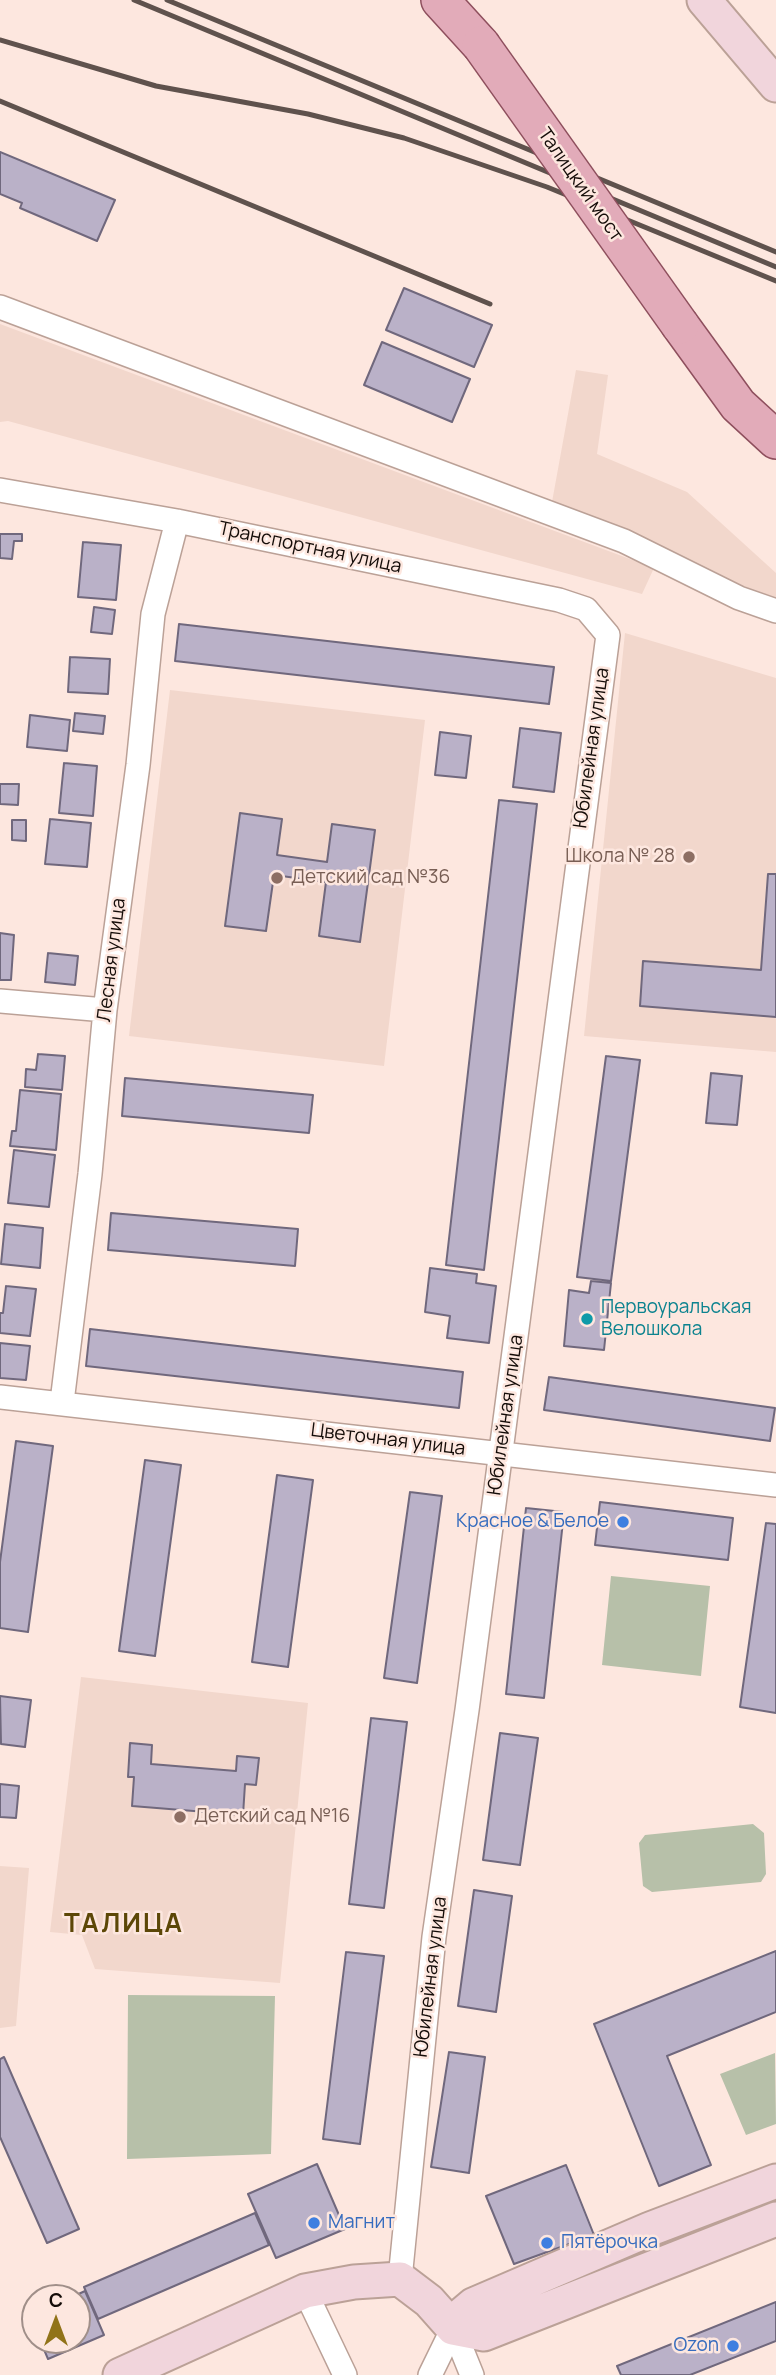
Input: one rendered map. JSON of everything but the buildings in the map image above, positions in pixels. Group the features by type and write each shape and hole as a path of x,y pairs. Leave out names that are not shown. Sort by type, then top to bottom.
{"main road":[{"name":"Талицкий мост","path":"440,0 481,46 738,405 776,440"}],"street":[{"path":"704,0 776,85"},
{"path":"0,307 624,541 739,598 776,611"},
{"name":"Транспортная улица","path":"0,490 177,521 559,600 586,609 608,635"},
{"name":"Лесная улица","path":"61,1402 90,1174 105,1010 138,765 152,614 177,521"},
{"name":"Юбилейная улица","path":"400,2278 434,1937 608,635"},
{"path":"0,1001 105,1010"},
{"name":"Цветочная улица","path":"0,1397 776,1485"},
{"path":"430,2375 460,2316 473,2305 650,2229 776,2181"},
{"path":"453,2328 484,2334 776,2219"},
{"path":"120,2375 305,2291 400,2278 429,2301 453,2328 472,2375"},
{"path":"305,2291 345,2375"}],"shaded area":[{"path":"0,324 654,568 642,594 8,421 0,422"},
{"path":"576,370 608,375 597,454 687,492 776,573 776,600 552,502"},
{"name":"Школа № 28","path":"625,633 776,678 776,1052 584,1036"},
{"name":"Детский сад №36","path":"170,690 425,720 384,1066 129,1036"},
{"name":"Детский сад №16","path":"81,1677 308,1703 280,1983 95,1969 82,1935 50,1932"},
{"path":"0,1866 29,1868 16,2026 0,2028"}],"green space":[{"path":"611,1576 710,1586 701,1676 602,1665"},
{"path":"753,1824 764,1833 766,1874 761,1882 652,1892 643,1886 639,1843 645,1835"},
{"path":"128,1995 275,1996 271,2154 127,2159"},
{"path":"775,2053 776,2124 746,2135 720,2074"}],"railway":[{"path":"134,0 776,267"},
{"path":"167,0 776,252"},
{"path":"0,40 156,86 308,114 404,138 547,187 776,281"},
{"path":"0,101 490,304"}],"place":[{"name":"Школа № 28","path":"689,857"},
{"name":"Детский сад №36","path":"277,878"},
{"name":"Первоуральская Велошкола","path":"587,1319"},
{"name":"Красное & Белое","path":"623,1522"},
{"name":"Детский сад №16","path":"180,1817"},
{"name":"Магнит","path":"314,2223"},
{"name":"Пятёрочка","path":"547,2243"},
{"name":"Ozon","path":"733,2346"}],"district":[{"name":"ТАЛИЦА","path":"124,1925"}]}
